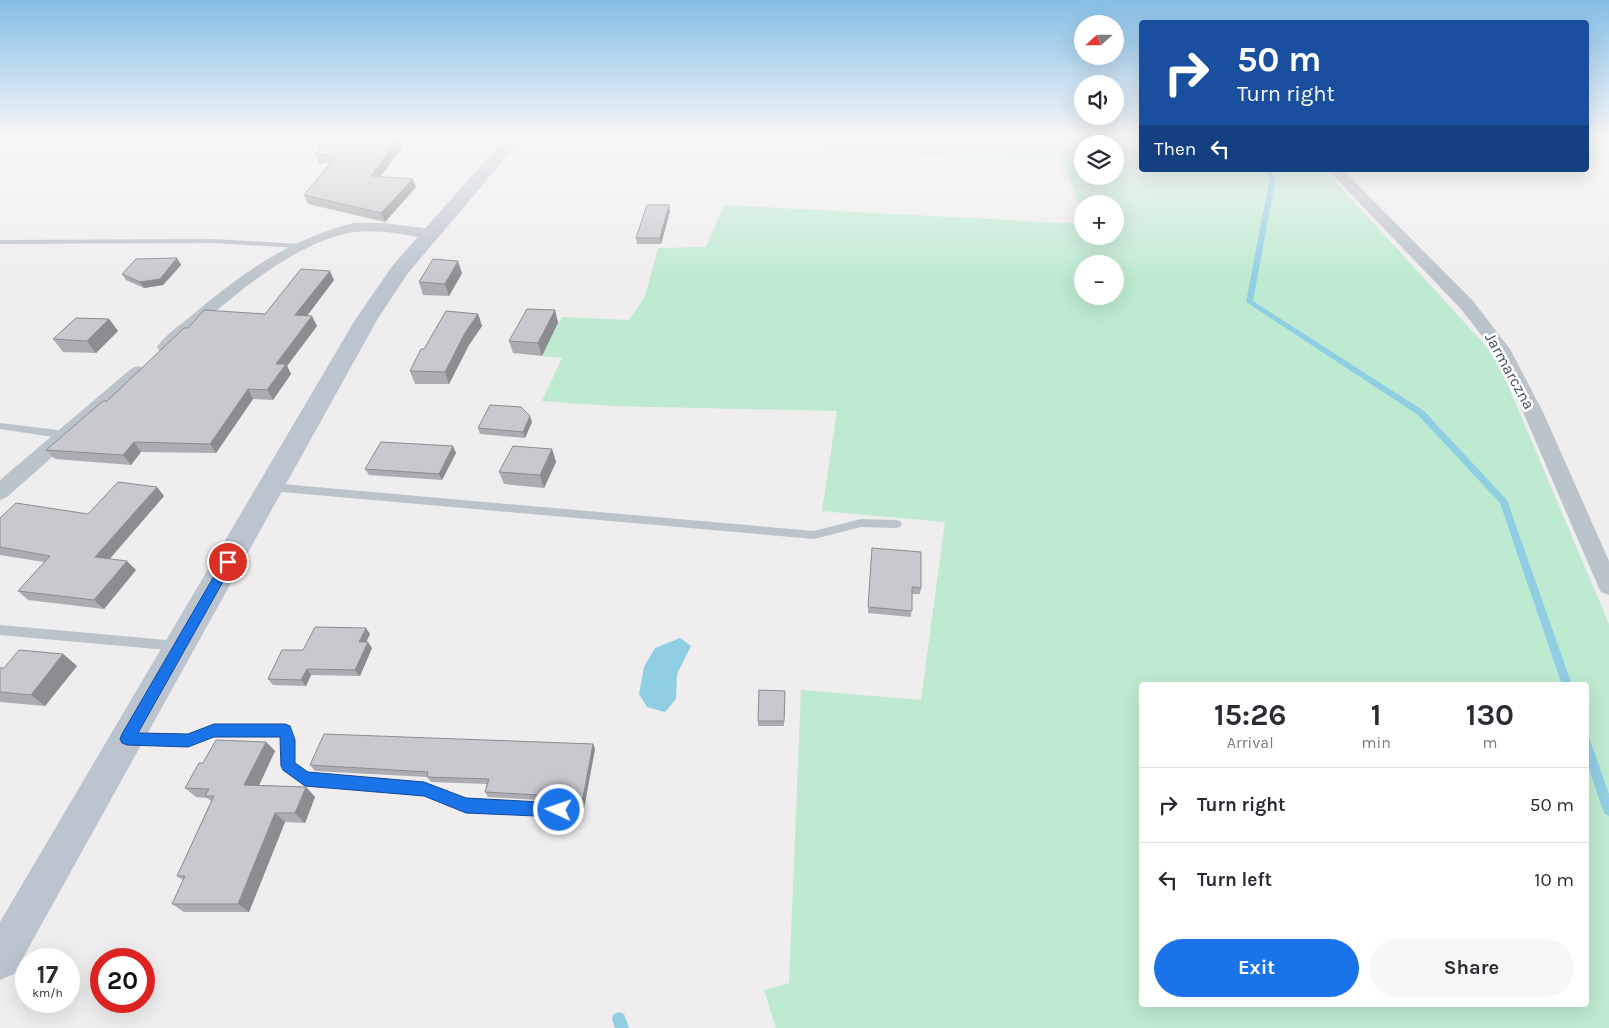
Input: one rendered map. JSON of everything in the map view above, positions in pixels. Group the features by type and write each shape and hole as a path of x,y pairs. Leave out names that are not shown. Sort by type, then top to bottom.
{"street":[{"path":"0,960 366,320 400,269 474,184"},
{"name":"Jarmarczna","path":"1348,184 1467,304 1501,349 1544,437 1609,586"},
{"path":"0,492 223,298 300,246 330,234 357,228 431,234"}],"lane":[{"path":"0,242 214,241 300,246"},
{"path":"0,426 66,436"},
{"path":"271,487 814,535 861,523 896,524"},
{"path":"0,630 180,646"},
{"path":"127,739 188,740 214,730 285,730 288,740 288,766 305,779 424,789 466,806 559,810"}],"green space":[{"path":"1072,184 1338,184 1496,357 1609,624 1609,1028 776,1028 764,990 789,983 801,690 921,700 945,522 822,511 837,411 612,406 542,401 562,358 542,356 562,317 629,320 645,297 658,248 706,247 724,205 1074,224 1074,245 1124,245 1124,195 1075,195"}],"water":[{"path":"680,638 691,646 677,674 676,699 665,712 647,707 639,694 644,667 655,648"}],"building":[{"path":"313,184 408,184 381,213 304,195"},
{"path":"647,205 669,205 660,238 636,238"},
{"path":"177,258 160,279 140,282 122,274 136,259"},
{"path":"433,259 458,261 445,284 419,282"},
{"path":"301,269 330,271 295,315 312,316 276,364 286,364 267,390 248,389 210,444 134,442 123,455 46,450 103,401 107,401 184,328 188,328 204,310 265,314"},
{"path":"527,309 555,310 538,343 509,341"},
{"path":"446,311 478,314 465,333 445,372 410,371 421,349 424,349"},
{"path":"76,318 109,319 87,341 53,339"},
{"path":"490,405 521,407 530,416 523,432 478,428"},
{"path":"381,442 453,446 439,474 365,469"},
{"path":"513,446 552,449 540,475 499,472"},
{"path":"118,482 157,487 95,557 127,561 94,600 18,591 50,556 0,547 0,518 16,503 88,514"},
{"path":"872,548 921,552 921,588 912,587 912,611 868,607"},
{"path":"315,627 366,628 359,642 368,642 355,670 307,669 301,680 268,679 282,650 303,650"},
{"path":"19,650 63,654 31,695 0,692 0,668 4,668"},
{"path":"759,690 785,691 784,721 758,721"},
{"path":"324,734 593,744 582,803 565,802 557,796 485,792 489,779 427,777 428,772 310,765"},
{"path":"216,740 266,742 244,785 306,787 295,813 275,813 238,904 172,904 185,876 177,876 214,796 205,796 209,789 185,788 199,763 203,763"}],"waterway":[{"path":"1272,184 1249,302 1421,413 1504,502 1566,682"},
{"path":"1589,752 1609,810"},
{"path":"619,1019 622,1028"}],"route":[{"path":"228,562 127,739 188,740 214,730 285,730 288,740 288,766 305,779 424,789 466,806 559,810"}]}
